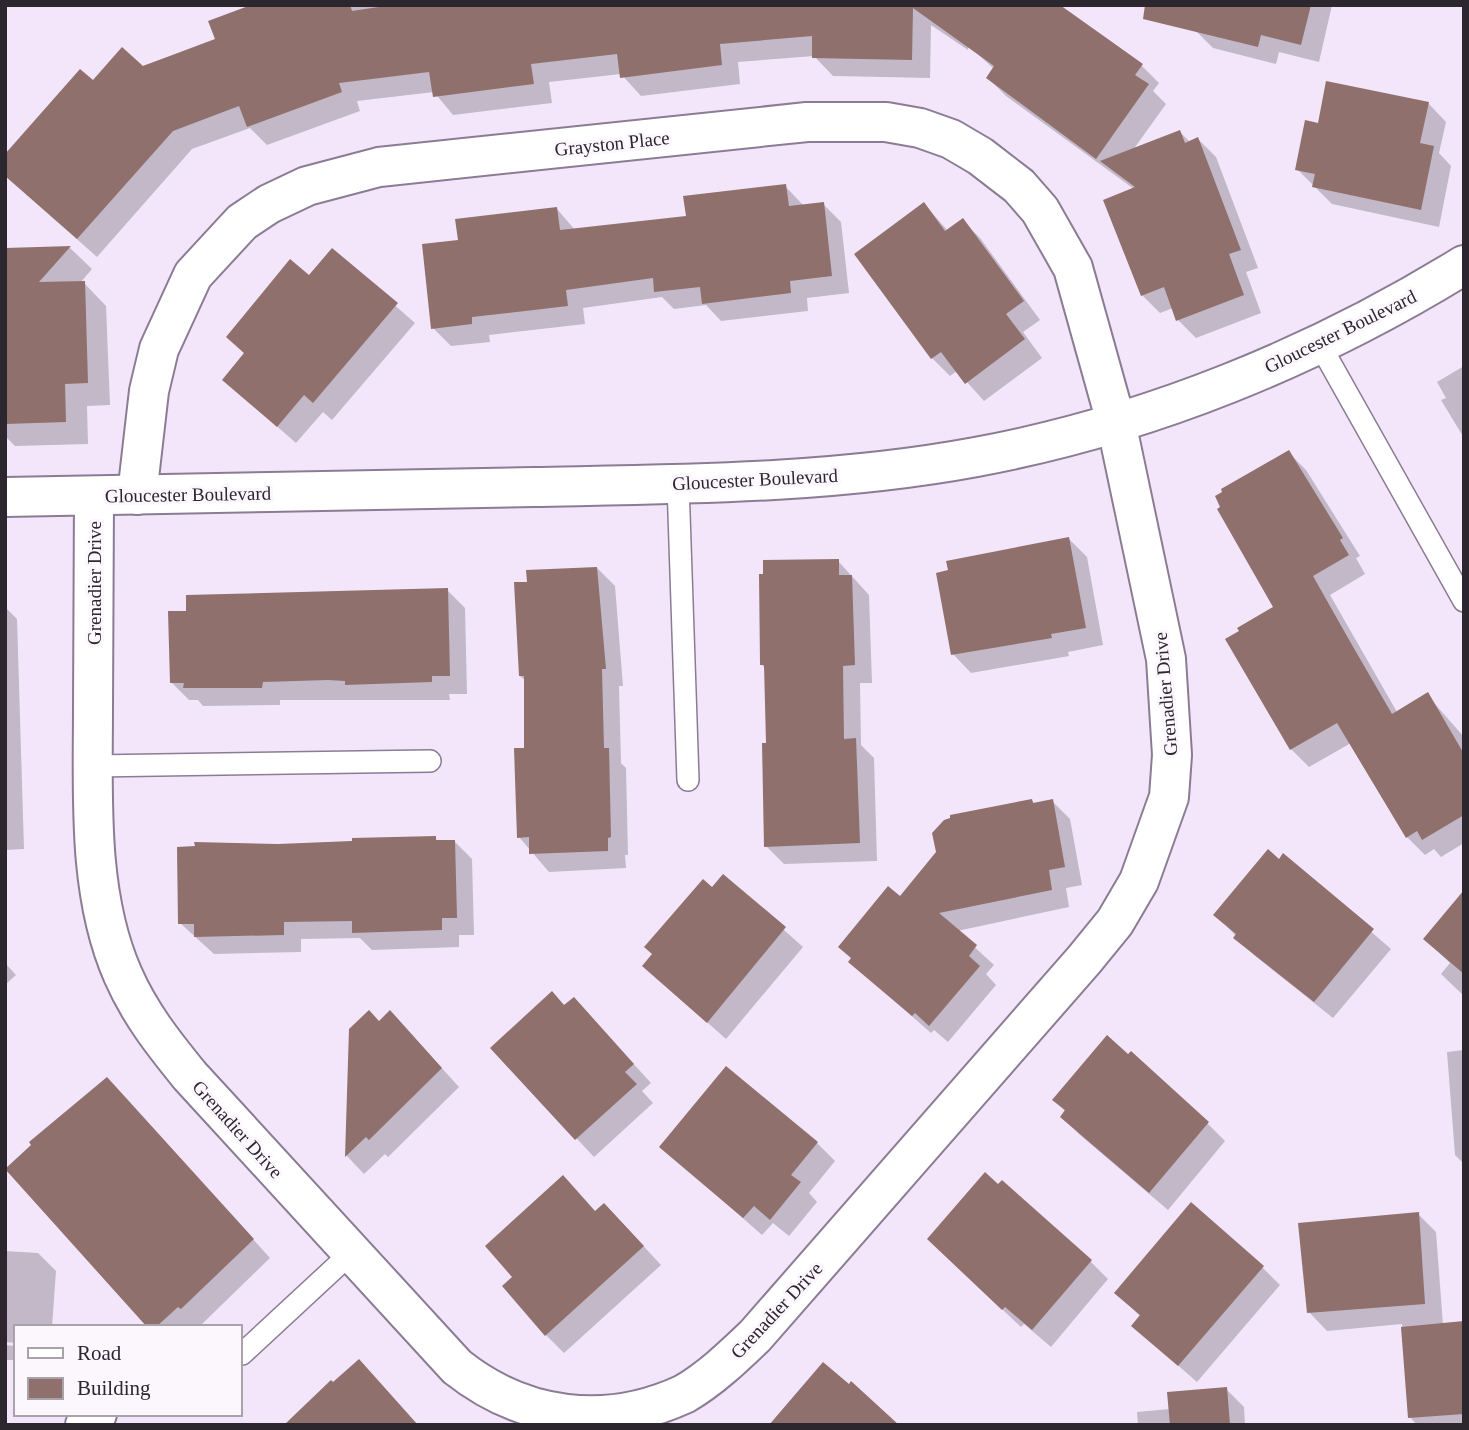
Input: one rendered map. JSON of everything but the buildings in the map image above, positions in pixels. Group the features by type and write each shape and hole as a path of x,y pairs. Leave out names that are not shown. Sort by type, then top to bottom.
{"street":[{"name":"Grayston Place","path":"137,495 149,391 159,349 173,313 192,275 217,246 242,222 269,204 338,176 379,167 807,122 886,122 920,128 951,139 981,156 1018,186 1040,210 1073,268 1116,422"},
{"name":"Gloucester Boulevard","path":"5,497 678,484 899,469 976,457 1116,422 1206,392 1320,345 1417,294 1464,265"},
{"name":"Grenadier Drive","path":"94,495 93,766 98,869 106,922 122,974 150,1027 190,1076 457,1367 485,1389 532,1410 568,1417 603,1419 644,1410 683,1394 723,1366 755,1336 1084,960 1115,922 1139,881 1168,797 1172,755 1170,710 1166,659 1116,422"}],"lane":[{"path":"1320,345 1464,601"},
{"path":"678,484 688,780"},
{"path":"93,766 430,761"},
{"path":"242,1354 351,1253"}]}
